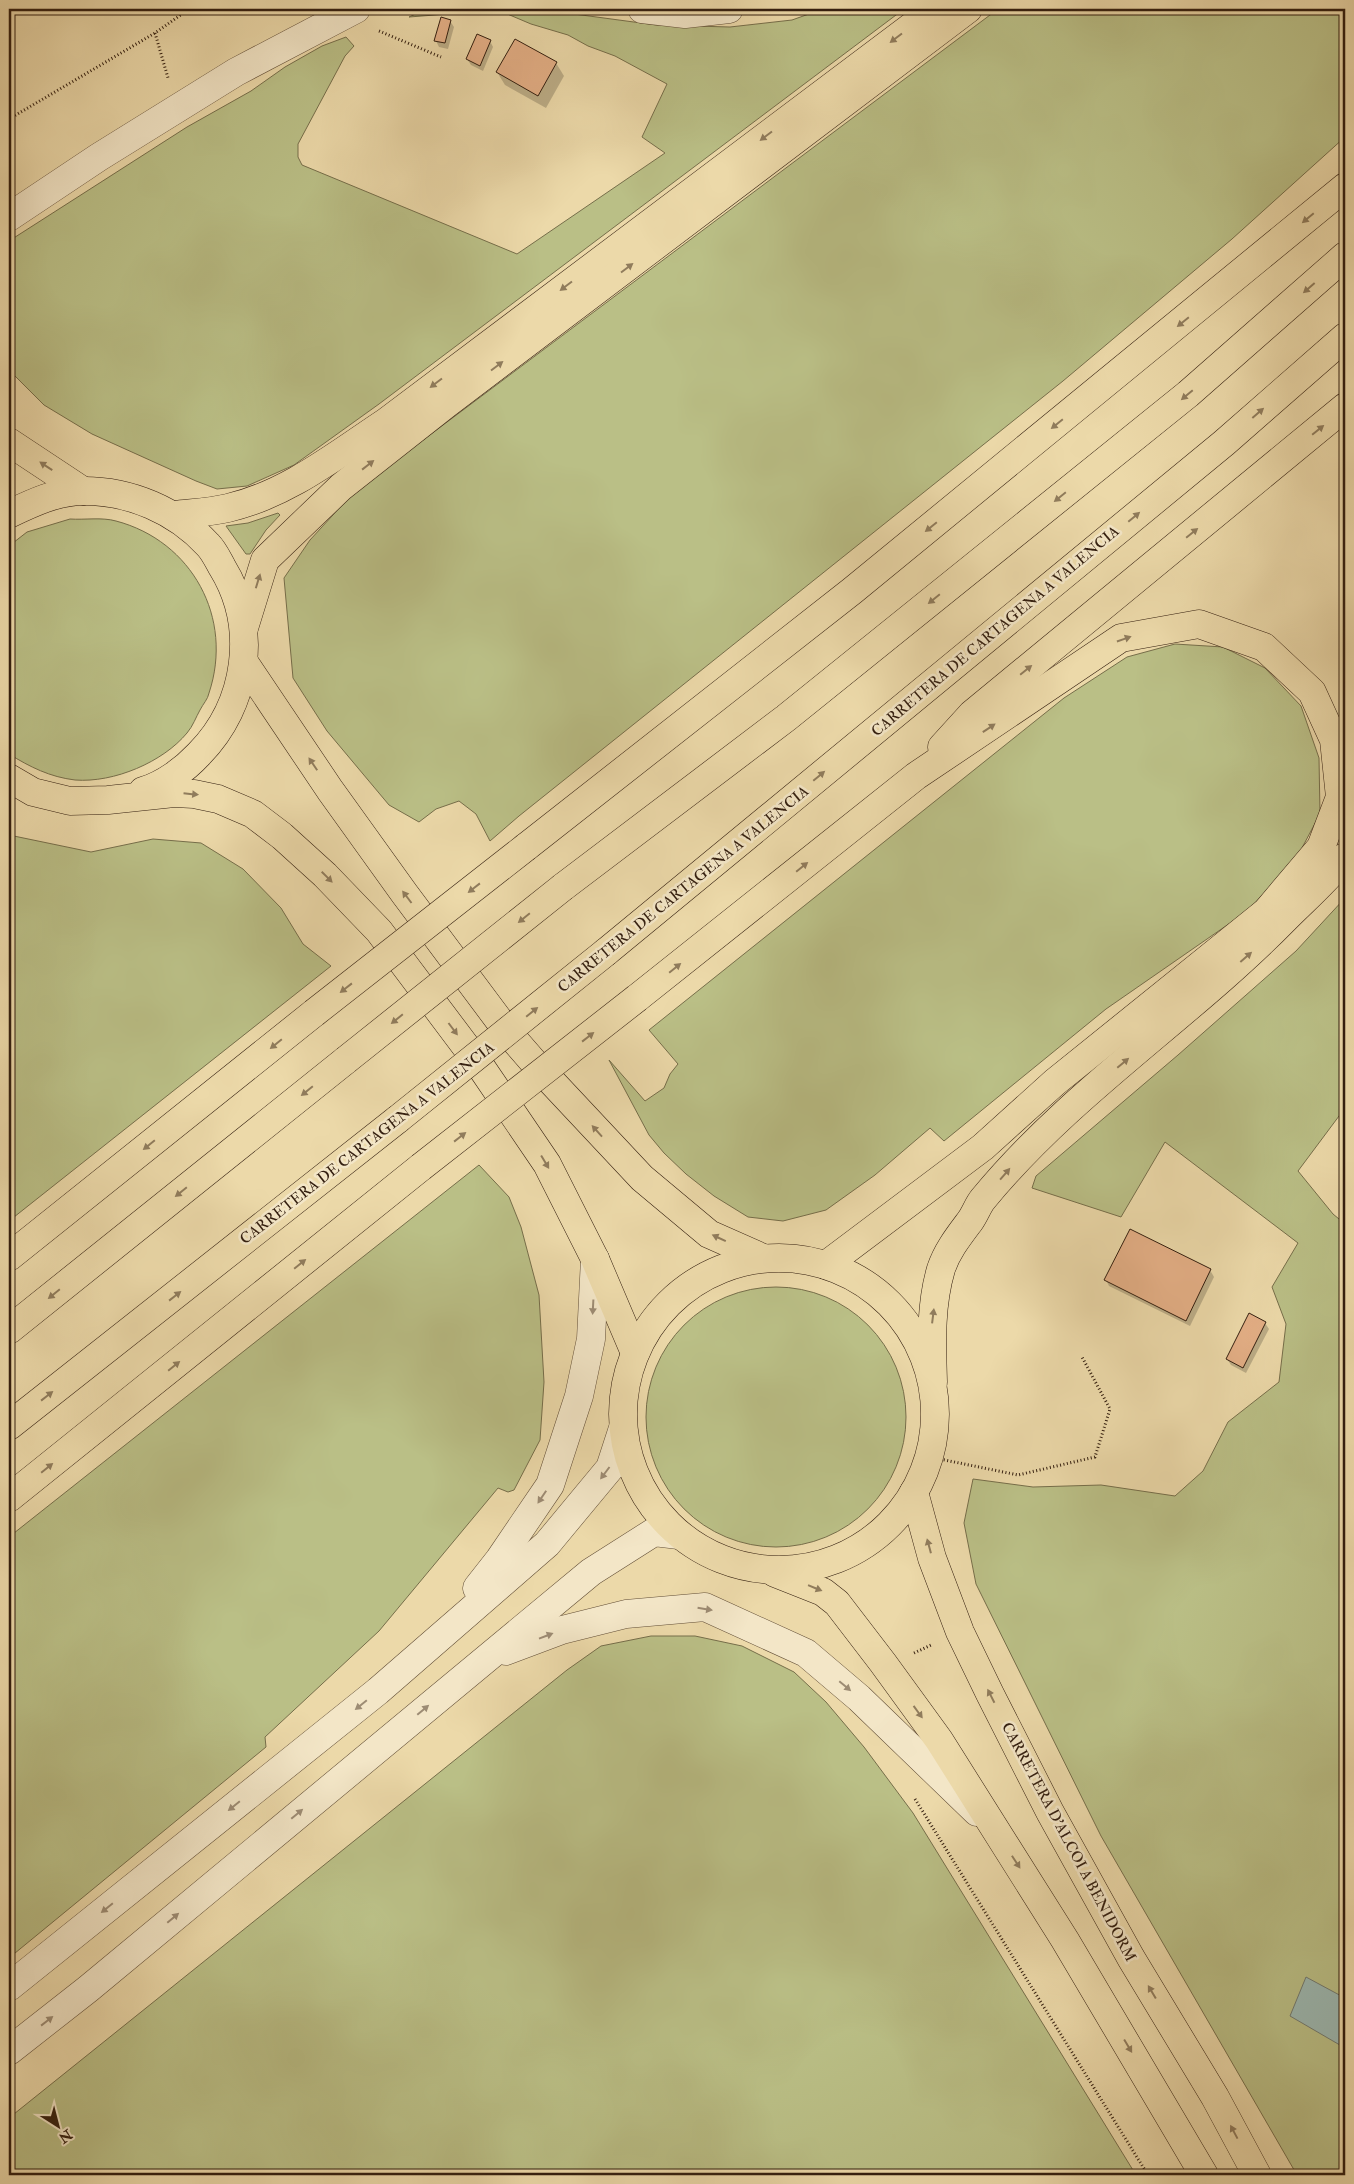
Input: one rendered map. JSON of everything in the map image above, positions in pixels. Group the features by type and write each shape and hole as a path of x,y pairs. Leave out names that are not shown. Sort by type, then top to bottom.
{"main road":[{"path":"174,515 228,508 270,494 310,474 386,422 935,9"},
{"path":"244,628 265,560 341,487 444,405 968,9"},
{"path":"9,1257 314,1013 852,592 1343,188"},
{"path":"9,1330 562,888 786,718 1188,394 1345,256"},
{"name":"CARRETERA DE CARTAGENA A VALENCIA","path":"9,1426 606,952 1224,443 1345,337"},
{"path":"916,776 972,714 1345,407"},
{"path":"9,442 83,491"},
{"path":"9,514 40,498 83,491 130,496 174,515 209,545 232,584 244,628 244,662 234,703 214,739 185,769 148,790 108,800"},
{"path":"9,1498 422,1167 916,776 1121,638 1200,624 1264,647 1312,692 1334,740 1340,797 1321,847 1266,912 1055,1082 983,1147 826,1265"},
{"path":"244,662 330,790 510,1035 642,1178 709,1234 763,1258"},
{"path":"9,778 21,792 70,801 108,800 174,793 194,794 218,799 253,814 282,836 325,875 379,931 479,1064 547,1164 595,1259 635,1353"},
{"path":"769,1570 813,1567 853,1552 888,1527 914,1492 930,1458 936,1420 932,1322 941,1269 949,1250 960,1232 970,1221 982,1200 1013,1164 1052,1126 1098,1084 1252,953 1345,857"},
{"path":"933,1382 919,1343 895,1309 864,1282 826,1265 795,1258 763,1258 722,1268 686,1289 656,1318 635,1353 624,1393 623,1428 632,1469 651,1505 679,1535 722,1560 769,1570 823,1592 837,1603 883,1662 939,1740 1065,1940 1204,2175"},
{"name":"CARRETERA D'ALCOI A BENIDORM","path":"914,1492 932,1558 960,1632 990,1694 1050,1812 1126,1949 1215,2096 1258,2175"}],"street":[{"path":"642,9 685,14 729,9"},
{"path":"9,217 236,72 344,15"},
{"path":"439,1638 499,1560 550,1485 579,1396 591,1339 595,1259"},
{"path":"9,1988 378,1691 547,1544 610,1468 623,1428"},
{"path":"9,2051 88,1989 591,1572 654,1532 679,1535"},
{"path":"484,1660 562,1630 626,1614 705,1607 806,1653 859,1698 931,1765 995,1830"}],"path":[{"path":"9,119 155,33 189,9"},
{"path":"344,15 441,57"},
{"path":"155,33 176,109"},
{"path":"930,1458 1018,1475 1095,1457 1110,1409 1082,1357"},
{"path":"910,1791 1148,2175"}],"green space":[{"path":"427,9 537,9 656,25 730,27 792,20 823,9 904,9 379,404 294,465 247,486 217,489 92,434 44,405 13,374 9,349 9,241 187,127 251,91 285,67 322,46 346,37 354,46 345,56 298,144 298,157 302,165 517,254 665,153 642,137 667,84 615,56 588,46 568,35 531,24 505,13 486,11 409,17"},
{"path":"998,9 1345,9 1345,137 1232,239 1063,381 490,841 476,814 459,801 436,809 419,822 389,805 327,731 293,678 284,578 310,540 355,491"},
{"path":"278,513 280,515 266,530 250,554 246,554 226,526 248,523"},
{"path":"70,519 116,521 143,531 166,546 185,564 200,586 211,611 216,637 215,665 207,699 187,733 165,753 137,768 106,778 90,780 66,779 49,774 9,754 9,546 27,532"},
{"path":"1175,644 1223,647 1265,668 1301,706 1319,758 1320,814 1295,861 1246,912 1106,1009 944,1141 930,1128 875,1175 826,1210 783,1221 748,1217 714,1196 686,1174 664,1153 649,1135 609,1060 645,1101 664,1088 670,1074 678,1064 649,1030 1064,698 1127,657"},
{"path":"9,835 91,852 153,839 201,843 243,869 281,908 303,944 331,966 9,1221"},
{"path":"1345,898 1345,1108 1298,1171 1333,1214 1345,1224 1345,2175 1297,2175 1101,1836 976,1584 964,1523 973,1479 1033,1487 1101,1485 1175,1496 1203,1471 1228,1422 1279,1382 1286,1324 1272,1287 1298,1243 1165,1142 1121,1217 1032,1188 1036,1176 1296,951"},
{"path":"479,1165 509,1197 521,1227 539,1295 544,1382 540,1440 514,1490 508,1492 498,1488 379,1631 265,1737 266,1747 9,1958 9,1537"},
{"path":"763,1287 789,1287 814,1292 837,1302 859,1316 877,1334 891,1356 901,1379 906,1404 906,1430 901,1455 891,1478 877,1500 859,1518 837,1532 814,1542 789,1547 763,1547 738,1542 715,1532 693,1518 675,1500 661,1478 651,1455 646,1430 646,1404 651,1379 661,1356 675,1334 693,1316 715,1302 738,1292"},
{"path":"651,1636 695,1636 742,1646 794,1672 826,1702 864,1747 913,1813 1136,2175 9,2175 9,2118 567,1670 601,1646"}],"water":[{"path":"1306,1977 1345,1998 1345,2048 1290,2016"}],"building":[{"path":"441,17 451,20 445,43 434,41"},
{"path":"477,34 491,40 480,66 466,59"},
{"path":"515,39 557,62 538,96 496,72"},
{"path":"1130,1229 1211,1269 1186,1321 1104,1280"},
{"path":"1249,1313 1266,1322 1243,1368 1226,1359"}]}
